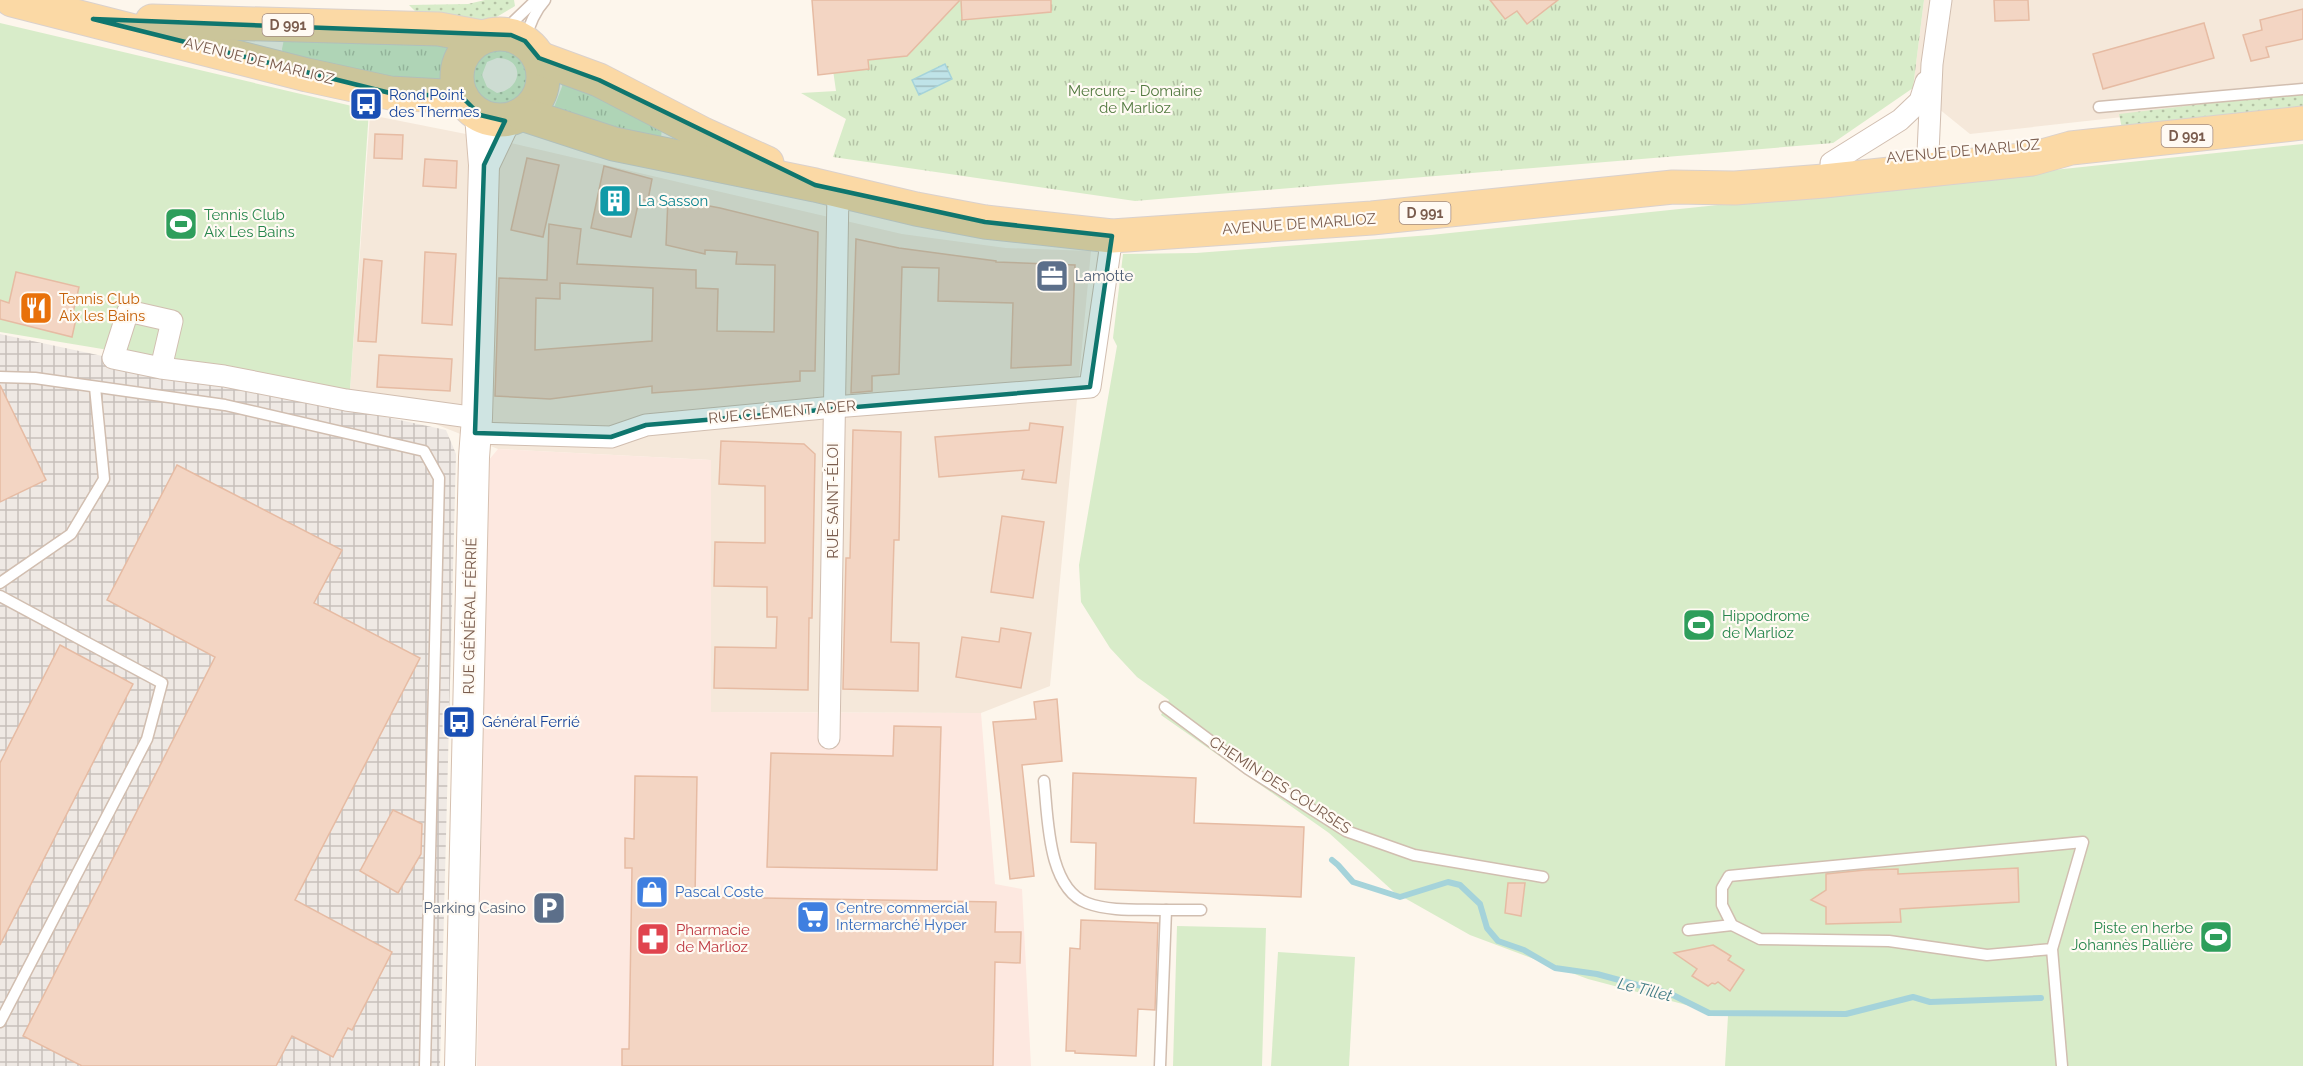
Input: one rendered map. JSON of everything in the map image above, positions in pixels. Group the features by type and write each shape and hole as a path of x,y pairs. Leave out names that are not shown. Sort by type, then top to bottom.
{"main road":[{"name":"AVENUE DE MARLIOZ","path":"12,0 307,75 390,93 493,111 614,144 664,136 703,134 826,188 985,222 1112,236 1372,218 1672,187 1735,188 1928,153 2036,142 2070,148"},
{"name":"AVENUE DE MARLIOZ","path":"93,19 438,29 514,43 598,80 664,136"},
{"path":"514,43 543,70 541,89 532,106 493,111 457,84 457,70 462,56 470,45 514,43"},
{"name":"RUE GÉNÉRAL FÉRRIÉ","path":"460,1066 484,165 493,111"},
{"name":"D 991","path":"2070,148 2303,123"},
{"name":"AVENUE DE MARLIOZ","path":"1827,172 2032,159 2070,148"},
{"name":"AVENUE DE MARLIOZ","path":"1069,230 1114,227 1176,232"}],"street":[{"path":"1928,153 1932,64 1941,0"},
{"path":"1827,172 1900,120 1920,101 1932,64"},
{"name":"RUE SAINT-ÉLOI","path":"826,188 834,407 829,738"},
{"name":"RUE CLÉMENT ADER","path":"161,368 224,376 476,425 611,437 646,425 834,407 1090,387 1112,236"}],"lane":[{"path":"514,43 514,21 536,0"},
{"path":"514,43 545,0"},
{"path":"2098,107 2303,89"},
{"path":"0,377 35,378 225,405 424,452 439,478 425,1066"},
{"path":"0,583 71,534 104,479 95,387"},
{"path":"0,596 162,683 147,739 0,1022"},
{"name":"CHEMIN DES COURSES","path":"1165,707 1248,769 1346,831 1414,855 1543,877"},
{"path":"1044,781 1050,841 1056,866 1064,882 1075,895 1085,903 1100,906 1201,910"},
{"path":"1731,925 1722,905 1722,888 1729,876 2082,842 2052,949 2062,1066"},
{"path":"1160,1066 1166,910"},
{"path":"1688,930 1731,925 1760,939 1889,941 1987,955 2052,949"}],"highlighted area":[{"path":"93,19 511,35 525,41 539,58 599,80 815,185 985,222 1112,236 1090,387 646,425 611,437 475,433 484,165 505,121 480,115 462,97 390,93"}],"shaded area":[{"path":"1924,0 2303,0 2303,97 1970,134 1913,88"},
{"path":"370,115 511,143 902,234 1006,248 1091,251 1050,686 981,713 711,712 711,460 498,449 350,390"},
{"path":"0,334 446,430 456,454 440,1066 0,1066"},
{"path":"498,449 711,460 711,712 981,713 995,884 1022,889 1031,1066 477,1066 488,461"}],"green space":[{"path":"485,0 514,0 515,6 495,18 478,22 418,14 409,5 468,4"},
{"name":"Mercure - Domaine de Marlioz","path":"823,0 1924,0 1913,88 1833,143 1135,201 833,157 846,119 801,93 836,91"},
{"name":"Tennis Club Aix Les Bains","path":"0,23 369,110 350,390 0,332"},
{"path":"284,39 449,40 442,67 442,85 284,61 282,49"},
{"path":"499,46 513,51 523,59 529,78 527,88 522,95 512,102 500,105 480,98 471,79 474,58 488,48","holes":["497,58 506,59 516,68 516,80 512,86 497,93 487,87 482,75 487,62"]},
{"path":"565,79 662,129 661,137 551,115"},
{"path":"2303,92 2303,120 2125,143 2119,114"},
{"name":"Hippodrome de Marlioz","path":"2303,144 2303,1066 1725,1066 1728,1016 1588,979 1470,935 1394,892 1329,833 1161,715 1169,700 1137,677 1110,648 1081,602 1079,565 1117,346 1113,338 1123,254 1196,253 1431,235"},
{"path":"1177,926 1266,928 1262,1066 1173,1066"},
{"path":"1278,952 1355,957 1349,1066 1271,1066"}],"water":[{"path":"945,64 952,79 919,95 912,80"}],"building":[{"path":"812,0 960,0 907,56 868,60 869,69 818,75"},
{"path":"961,0 1051,0 1051,12 962,20"},
{"path":"1490,0 1558,0 1527,24 1517,11 1505,19"},
{"path":"1994,0 2028,0 2029,20 1995,21"},
{"path":"2303,9 2303,39 2266,47 2269,57 2251,61 2243,35 2262,30 2260,20"},
{"path":"2204,23 2214,58 2103,89 2093,54"},
{"path":"375,134 403,135 402,159 374,158"},
{"path":"527,158 559,165 543,237 511,230"},
{"path":"425,159 457,161 456,188 423,186"},
{"name":"La Sasson","path":"604,166 652,179 648,200 639,200 631,237 591,228"},
{"path":"668,198 818,232 815,371 800,371 800,381 706,389 652,393 652,386 550,399 495,396 499,278 547,280 549,224 581,229 577,264 696,270 696,288 718,289 717,331 774,332 775,265 736,264 737,252 705,250 705,254 666,245","holes":["560,283 653,288 652,341 535,350 536,298 560,299"]},
{"path":"856,239 899,248 996,262 1075,265 1071,365 1011,368 1013,303 938,301 939,268 902,267 899,374 872,376 872,391 851,393"},
{"path":"425,252 456,254 452,325 422,323"},
{"path":"364,259 382,261 376,342 358,341"},
{"path":"16,272 79,287 72,317 76,319 72,337 0,319 0,300 9,303"},
{"path":"379,355 452,359 450,391 377,387"},
{"path":"0,385 46,480 0,502"},
{"path":"1030,423 1063,427 1056,483 1022,479 1024,470 939,477 935,437 1029,430"},
{"path":"853,430 901,432 899,540 894,540 891,642 919,643 918,691 843,689 846,558 850,558"},
{"path":"721,441 804,444 815,454 812,618 809,618 808,690 714,688 715,647 776,648 777,617 767,617 767,587 714,586 715,542 765,543 765,486 719,484"},
{"path":"177,465 342,550 314,603 420,658 295,900 392,952 352,1030 348,1028 333,1057 292,1036 276,1066 82,1066 23,1036 215,657 107,600"},
{"path":"1002,516 1044,522 1033,598 991,592"},
{"path":"1001,628 1031,633 1021,688 956,677 962,637 999,642"},
{"path":"60,645 133,684 0,945 0,763"},
{"path":"1057,699 1062,761 1022,765 1034,876 1010,879 993,722 1036,719 1034,702"},
{"path":"894,726 941,727 937,870 767,867 771,753 893,756"},
{"path":"1073,773 1196,778 1194,823 1304,827 1301,897 1095,889 1096,843 1071,842"},
{"name":"Centre commercial Intermarché Hyper","path":"635,776 697,777 695,897 996,902 995,932 1021,932 1020,963 995,962 993,1066 622,1066 622,1049 629,1049 632,868 625,868 625,838 634,839"},
{"path":"393,810 422,824 421,854 398,893 360,871"},
{"path":"2018,868 2019,902 1900,909 1901,922 1826,924 1826,907 1811,900 1826,890 1826,874 1865,870 1898,869 1898,874"},
{"path":"1508,883 1525,883 1521,916 1505,913"},
{"path":"1081,920 1158,923 1155,1010 1138,1009 1136,1056 1066,1051 1070,948 1080,949"},
{"path":"1713,945 1731,956 1728,960 1744,970 1730,991 1718,982 1708,986 1692,976 1697,969 1674,953"}],"waterway":[{"name":"Le Tillet","path":"1332,860 1353,882 1400,897 1448,882 1460,885 1480,904 1487,928 1498,941 1524,950 1555,968 1597,974 1671,994 1709,1013 1846,1014 1913,997 1930,1002 2041,998"}],"place":[{"name":"Rond Point des Thermes","path":"366,104"},
{"name":"La Sasson","path":"615,201"},
{"name":"Tennis Club Aix Les Bains","path":"181,224"},
{"name":"Lamotte","path":"1052,276"},
{"name":"Tennis Club Aix les Bains","path":"36,308"},
{"name":"Hippodrome de Marlioz","path":"1699,625"},
{"name":"Général Ferrié","path":"459,722"},
{"name":"Pascal Coste","path":"652,892"},
{"name":"Parking Casino","path":"549,908"},
{"name":"Centre commercial Intermarché Hyper","path":"813,917"},
{"name":"Piste en herbe Johannès Pallière","path":"2216,937"},
{"name":"Pharmacie de Marlioz","path":"653,939"}]}
